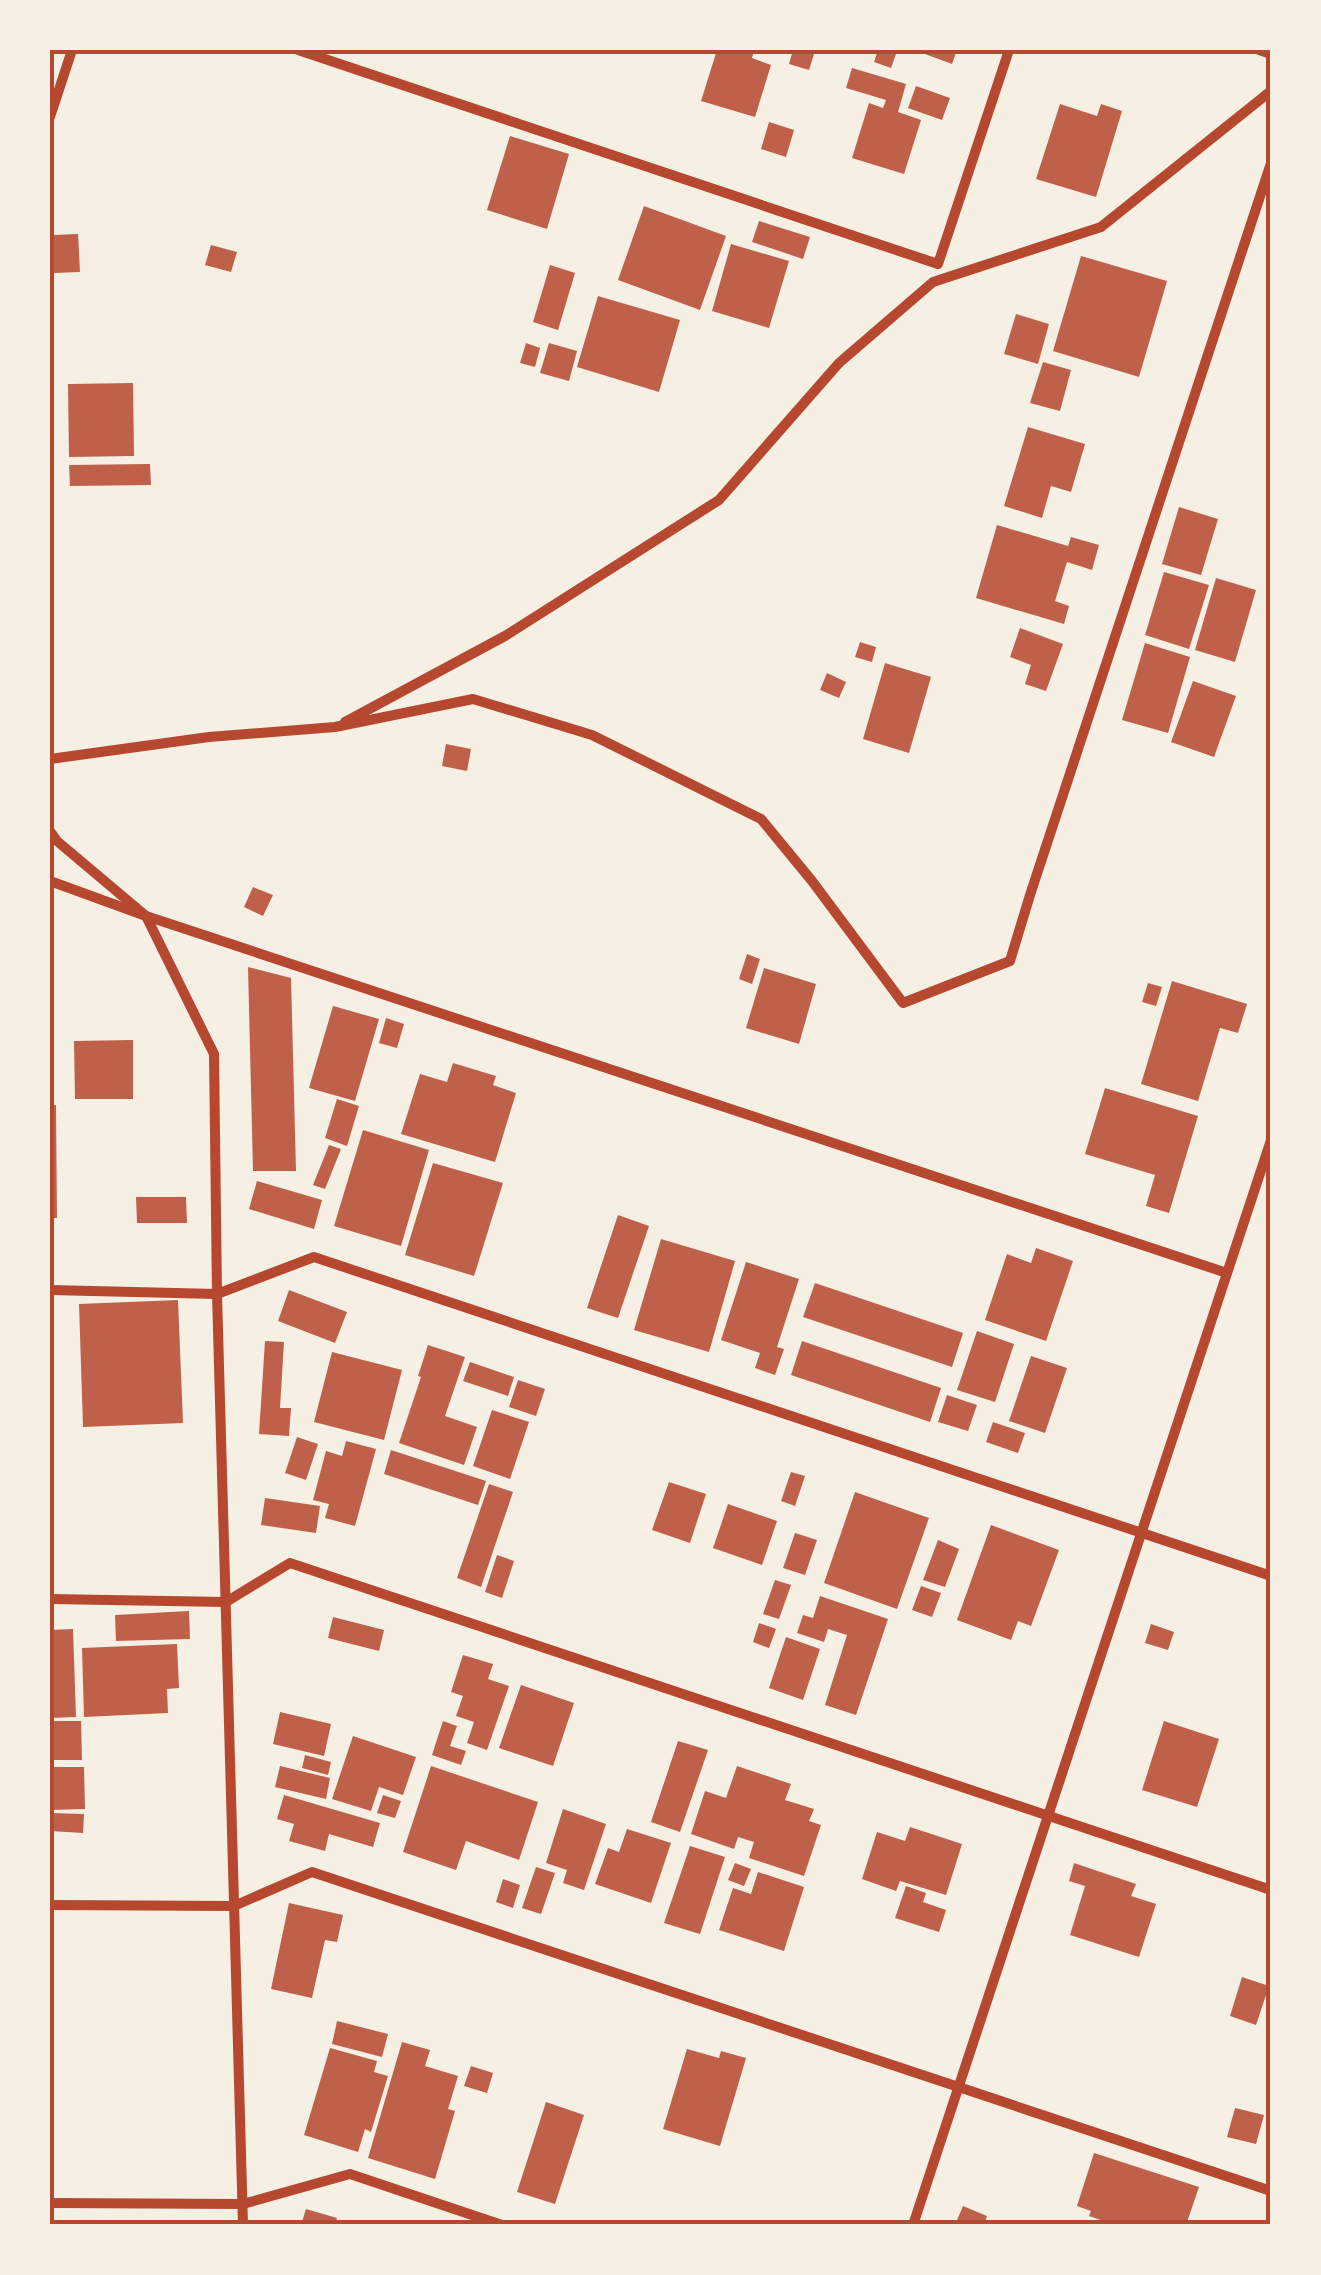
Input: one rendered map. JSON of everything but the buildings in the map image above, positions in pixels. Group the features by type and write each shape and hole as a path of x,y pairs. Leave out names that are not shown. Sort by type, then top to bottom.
{"street":[{"path":"50,117 72,50"},
{"path":"298,50 938,264 1009,50"},
{"path":"1259,50 1271,54"},
{"path":"335,727 505,636 719,500 839,363 933,282 1100,227 1271,91"},
{"path":"50,758 209,737 335,727 474,699 592,736 760,818 903,1003 1010,961 1271,163"},
{"path":"50,831 146,916 214,1054 216,1294 243,2225"},
{"path":"50,880 146,916 1227,1273"},
{"path":"913,2225 1271,1140"},
{"path":"50,1290 216,1294 314,1257 1271,1576"},
{"path":"50,1599 226,1602 290,1563 1271,1890"},
{"path":"50,1905 234,1906 312,1872 1271,2191"},
{"path":"50,2204 243,2204 350,2174 502,2225"}]}
